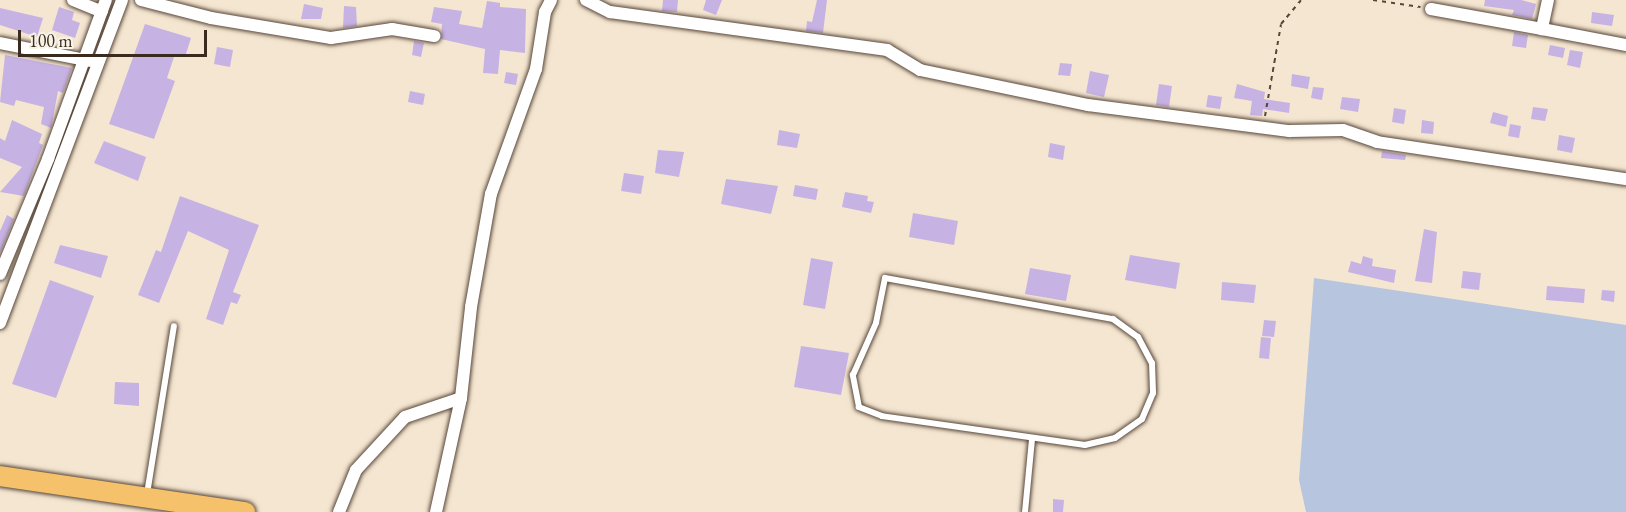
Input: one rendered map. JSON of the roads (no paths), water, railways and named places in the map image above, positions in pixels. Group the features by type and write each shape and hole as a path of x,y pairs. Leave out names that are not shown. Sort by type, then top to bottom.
{"main road":[{"path":"0,476 245,512"}],"street":[{"path":"0,274 85,60 104,6 73,0"},
{"path":"0,323 100,64 122,0"},
{"path":"141,0 211,18 331,38 392,29 434,36"},
{"path":"436,512 461,398 471,307 491,194 536,69 544,12 551,0"},
{"path":"586,0 610,12 887,50 920,70 1012,92 1289,131 1343,130 1377,142 1626,179"},
{"path":"1542,29 1548,0"},
{"path":"1431,9 1626,45"},
{"path":"0,43 100,64"},
{"path":"339,512 356,470 405,417 461,398"}],"lane":[{"path":"885,278 1113,319 1138,337 1152,363 1153,393 1142,419 1115,438 1085,446 1032,439 882,416 859,407 853,375 876,323 885,278"},
{"path":"146,497 174,326"},
{"path":"1026,512 1032,439"}]}
